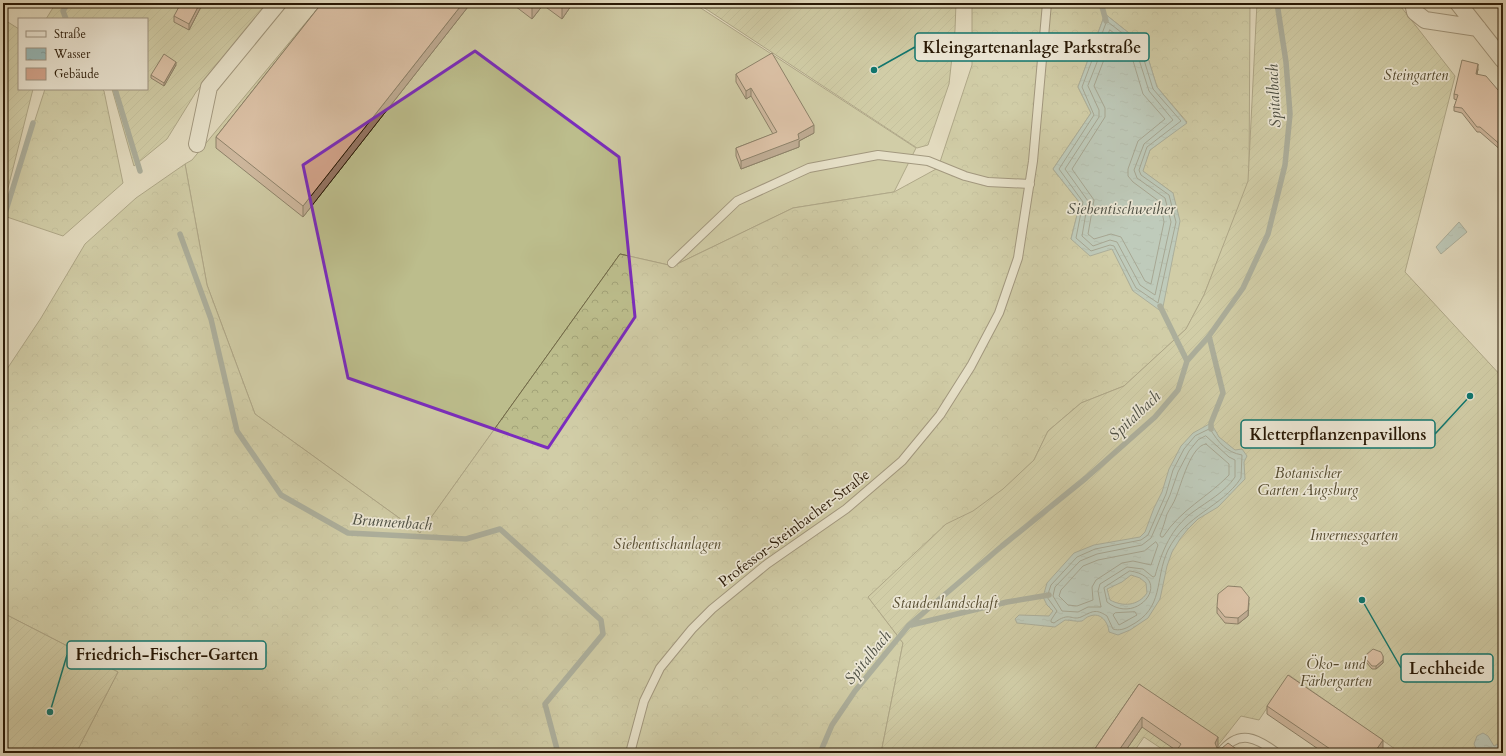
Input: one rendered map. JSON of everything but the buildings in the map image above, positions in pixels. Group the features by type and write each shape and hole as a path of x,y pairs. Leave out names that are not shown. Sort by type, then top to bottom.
{"street":[{"path":"197,144 209,87 278,3"},
{"path":"1412,3 1415,12 1424,20 1478,28"},
{"path":"1458,3 1503,60"}],"lane":[{"name":"Professor-Steinbacher-Straße","path":"630,753 644,701 660,668 692,629 712,609 766,564 846,509 902,461 940,415 971,366 999,313 1018,258 1030,184 1047,3"},
{"path":"672,263 736,201 810,168 878,156 928,161 965,176 988,182 1030,184"},
{"path":"1220,753 1230,744 1245,737 1263,742 1278,753"},
{"path":"1139,753 1144,753"}],"highlighted area":[{"path":"475,51 619,157 635,317 548,448 348,378 303,165"}],"green space":[{"path":"56,3 267,3 232,49 196,92 167,139 134,166 112,90 148,90 148,18 47,18"},
{"path":"322,3 693,3 916,148 894,192 793,208 673,266 620,254 420,533 255,414 207,285 185,164 192,160"},
{"path":"697,3 956,3 955,30 949,84 928,145 917,148"},
{"name":"Siebentischanlagen","path":"972,3 1250,3 1249,181 1204,295 1186,329 1124,386 1081,403 1048,431 1034,460 988,504 868,597 903,643 881,753 76,753 118,672 3,613 3,375 41,318 85,244 136,198 185,164 207,285 255,414 420,533 620,254 673,266 793,208 894,192 938,168 972,65","holes":["1105,14 1144,45 1157,87 1187,122 1150,150 1142,171 1173,193 1133,291 1112,248 1071,239 1080,203 1053,169 1091,113 1078,87"]},
{"name":"Botanischer Garten Augsburg","path":"1257,3 1398,3 1455,76 1405,272 1503,378 1503,753 1393,753 1395,749 1289,675 1259,720 1241,716 1212,753 1168,753 1144,737 1133,753 881,753 903,643 868,597 946,524 973,511 1003,489 1034,460 1048,431 1081,403 1124,386 1186,329 1204,295 1248,181"},
{"path":"3,19 18,28 18,90 33,90 3,208"},
{"path":"45,90 103,90 123,183 63,236 4,216"},
{"path":"3,613 118,672 76,753 3,753"}],"water":[{"name":"Siebentischweiher","path":"1105,14 1144,45 1157,87 1187,123 1150,150 1143,171 1173,193 1180,221 1162,312 1133,291 1112,249 1090,256 1071,239 1080,203 1053,169 1091,113 1078,87"},
{"path":"1459,222 1467,232 1441,254 1436,247"},
{"path":"1211,423 1219,437 1235,450 1242,449 1247,456 1244,462 1245,479 1218,507 1198,519 1180,539 1172,552 1167,566 1160,599 1148,618 1130,630 1118,635 1109,632 1105,621 1097,615 1089,616 1082,621 1065,620 1055,627 1017,623 1015,619 1019,615 1049,616 1053,611 1047,605 1043,597 1047,583 1074,553 1094,545 1140,537 1145,532 1162,492 1169,469 1181,446 1193,433","holes":["1131,575 1140,578 1146,583 1147,593 1139,601 1130,604 1120,604 1110,600 1107,589 1122,582"]},
{"path":"1483,733 1488,736 1494,746 1498,744 1502,753 1478,753 1474,744 1477,736"}],"waterway":[{"name":"Brunnenbach","path":"66,18 63,11 68,3"},
{"path":"1101,3 1106,21"},
{"name":"Spitalbach","path":"820,753 832,725 855,691 909,625 1002,546 1086,478 1155,417 1178,390 1187,361 1209,336 1243,288 1268,234 1285,165 1290,114 1286,62 1277,3"},
{"path":"115,90 140,171"},
{"name":"Brunnenbach","path":"3,220 33,123"},
{"name":"Brunnenbach","path":"180,234 211,319 237,431 281,495 348,533 466,539 500,529 601,620 603,634 545,704 558,753"},
{"path":"1160,306 1187,361"},
{"path":"1209,336 1223,393 1211,423 1211,429"},
{"path":"911,625 1007,602 1049,595"}],"place":[{"name":"Kleingartenanlage Parkstraße","path":"874,70"},
{"name":"Kletterpflanzenpavillons","path":"1470,396"},
{"name":"Lechheide","path":"1362,600"},
{"name":"Friedrich-Fischer-Garten","path":"50,712"}],"park label":[{"name":"Steingarten","path":"1416,75"},
{"name":"Invernessgarten","path":"1354,535"},
{"name":"Staudenlandschaft","path":"945,603"},
{"name":"Öko- und Färbergarten","path":"1336,672"}]}
